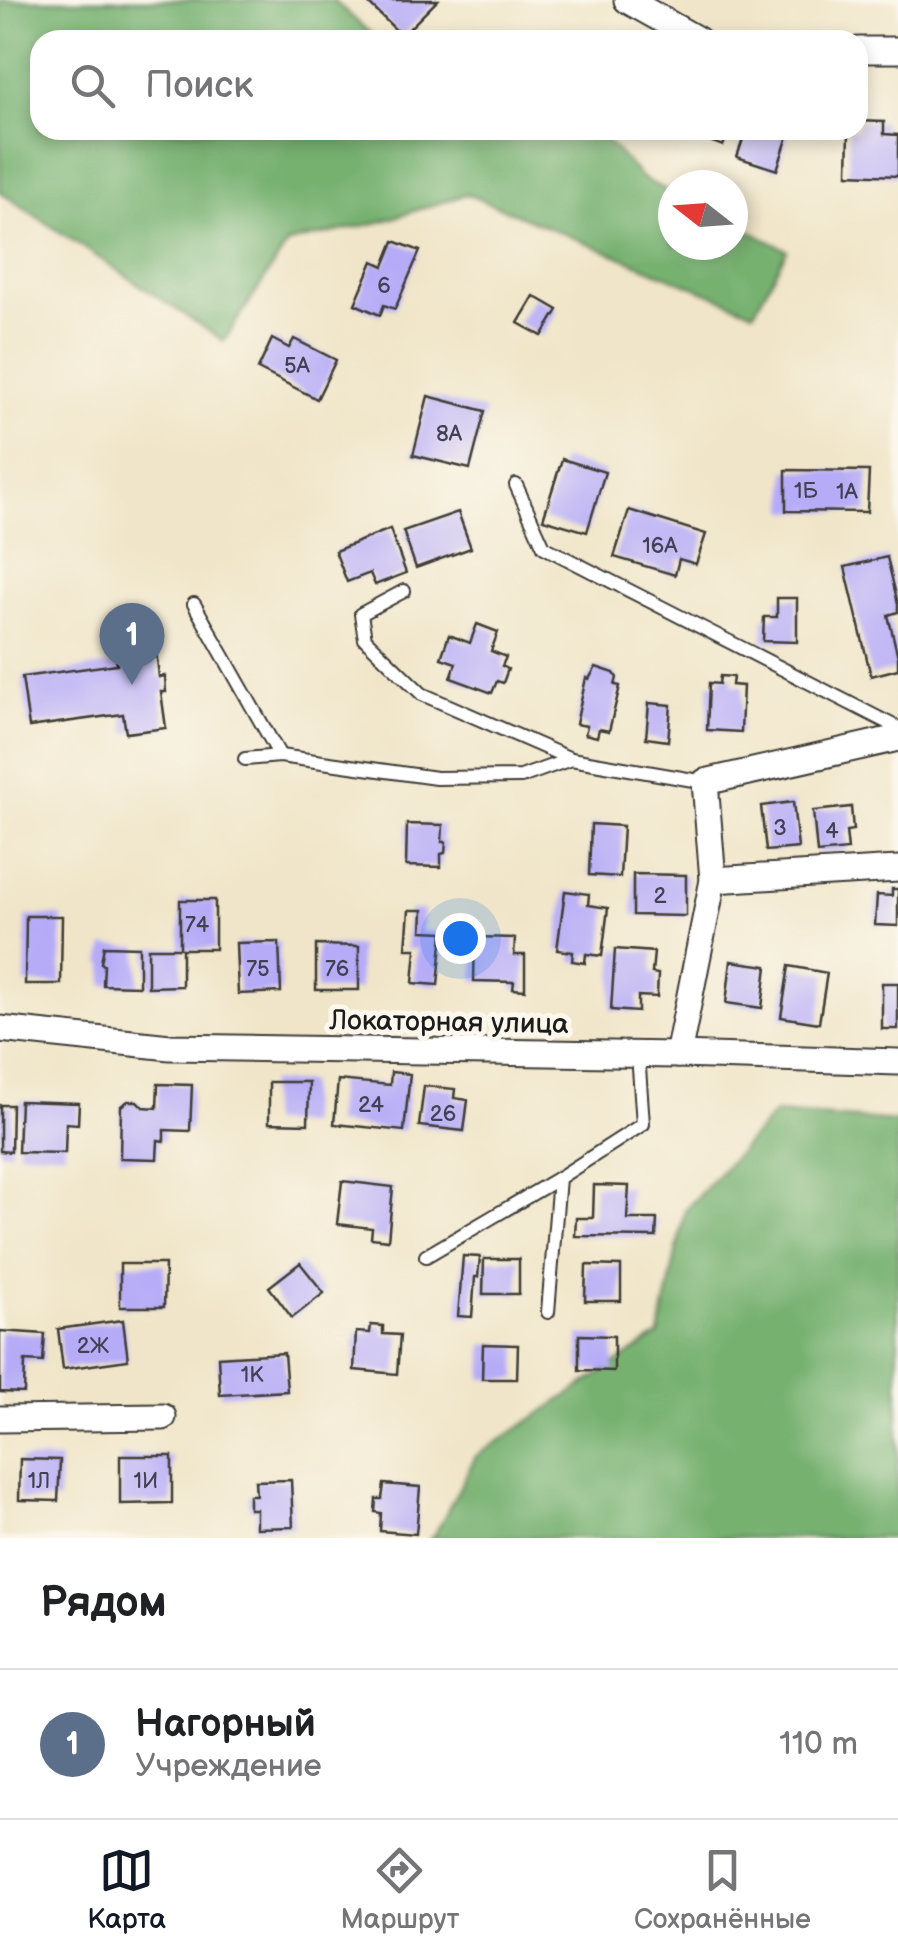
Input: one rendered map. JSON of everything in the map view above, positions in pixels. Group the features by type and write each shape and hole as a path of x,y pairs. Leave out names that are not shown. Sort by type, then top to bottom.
{"street":[{"path":"627,0 680,30"},
{"path":"868,50 898,50"},
{"path":"678,1054 713,880 705,782 898,738"},
{"path":"713,880 898,869"},
{"name":"Локаторная улица","path":"0,1029 170,1047 678,1054 898,1062"},
{"path":"0,1419 164,1417"}],"lane":[{"path":"516,485 544,547 898,728"},
{"path":"404,591 361,614 366,639 422,694 570,759 705,782"},
{"path":"194,604 280,756"},
{"path":"245,759 280,756 436,778 521,777 570,759"},
{"path":"426,1256 560,1178 643,1124 638,1054"},
{"path":"548,1312 560,1178"}],"green space":[{"path":"0,0 333,0 367,30 30,30 30,140 606,140 643,179 658,186 658,260 748,260 748,230 787,250 754,312 467,194 380,222 288,243 224,341 0,192"},
{"path":"775,1113 898,1122 898,1538 429,1538 434,1536 476,1456 659,1335 685,1210"}],"building":[{"path":"365,0 438,0 408,30 396,30"},
{"path":"868,121 884,122 884,134 898,135 898,176 848,174 849,140 868,140"},
{"path":"743,140 787,140 777,170 737,157"},
{"path":"394,241 420,251 395,309 384,305 380,315 355,304 373,261 384,266"},
{"path":"534,296 558,310 542,336 518,323"},
{"path":"272,339 289,348 294,339 336,360 317,399 258,369"},
{"path":"428,396 485,411 470,469 413,455"},
{"path":"562,459 605,472 587,532 543,519"},
{"path":"786,470 869,471 867,512 786,511"},
{"path":"629,510 706,534 696,564 679,559 675,575 614,557"},
{"path":"458,512 471,548 416,568 403,531"},
{"path":"390,529 406,573 375,585 370,573 347,582 335,551"},
{"path":"887,557 898,604 898,612 888,615 898,669 871,676 845,567"},
{"path":"777,598 797,598 797,642 763,641 764,617 777,617"},
{"path":"477,624 498,632 491,651 506,657 502,666 508,669 503,683 497,681 492,693 451,678 456,663 441,658 449,635 470,643"},
{"path":"155,641 159,677 165,676 166,692 161,692 166,728 126,733 123,714 29,727 22,677 117,664 114,646"},
{"path":"596,667 614,673 615,685 620,686 609,731 599,729 597,737 585,734 587,726 576,724 586,678"},
{"path":"720,676 733,677 732,685 743,686 741,732 707,730 709,683 719,684"},
{"path":"649,703 671,705 668,741 646,738"},
{"path":"793,802 798,848 766,851 761,806"},
{"path":"851,807 853,830 846,831 848,850 817,853 813,811"},
{"path":"407,824 443,825 442,842 446,842 441,867 406,866"},
{"path":"591,824 623,826 620,877 589,875"},
{"path":"633,874 686,875 686,916 633,915"},
{"path":"892,889 898,889 898,926 875,925 877,895 892,896"},
{"path":"565,891 589,894 588,905 608,908 602,956 586,954 585,963 572,961 573,952 557,950"},
{"path":"180,900 215,900 215,949 182,949 182,986 148,987 148,948 180,948"},
{"path":"409,910 423,910 422,931 443,932 438,985 413,983 416,949 406,949"},
{"path":"26,916 62,916 61,984 25,984"},
{"path":"475,937 515,938 514,955 525,955 525,990 513,989 514,982 474,981"},
{"path":"279,942 281,992 238,994 236,943"},
{"path":"316,945 359,946 359,990 316,990"},
{"path":"104,946 139,947 139,986 103,985"},
{"path":"615,949 654,952 652,973 658,974 657,997 638,996 638,1012 611,1010"},
{"path":"731,961 767,966 762,1008 726,1003"},
{"path":"789,966 827,973 819,1023 781,1017"},
{"path":"882,983 898,983 898,1029 882,1029"},
{"path":"391,1072 410,1074 404,1131 334,1124 338,1080 390,1085"},
{"path":"269,1082 309,1082 308,1124 269,1123"},
{"path":"158,1084 192,1085 190,1131 164,1130 164,1141 158,1140 157,1159 120,1158 121,1106 137,1101 143,1107 157,1108"},
{"path":"424,1086 455,1089 454,1098 468,1100 464,1131 419,1126"},
{"path":"20,1101 79,1103 78,1124 66,1123 65,1153 18,1152"},
{"path":"0,1105 12,1105 11,1152 0,1151"},
{"path":"342,1181 393,1187 388,1240 371,1238 372,1228 337,1224"},
{"path":"594,1185 629,1186 627,1219 657,1219 656,1237 575,1236 576,1218 593,1218"},
{"path":"463,1256 480,1257 472,1317 458,1316"},
{"path":"484,1259 519,1259 519,1294 483,1294"},
{"path":"300,1263 324,1293 292,1318 269,1287"},
{"path":"120,1264 165,1264 164,1307 120,1307"},
{"path":"586,1265 621,1266 621,1301 585,1301"},
{"path":"123,1320 128,1360 63,1369 58,1329"},
{"path":"371,1325 383,1326 383,1334 400,1335 397,1374 354,1370 356,1332 370,1333"},
{"path":"0,1331 45,1334 43,1362 25,1361 24,1393 0,1392"},
{"path":"579,1335 614,1336 614,1371 579,1370"},
{"path":"483,1344 518,1345 517,1379 482,1379"},
{"path":"284,1353 287,1391 220,1395 218,1357"},
{"path":"120,1456 172,1456 172,1503 120,1504"},
{"path":"20,1459 60,1460 58,1501 19,1500"},
{"path":"291,1480 293,1527 256,1528 256,1509 249,1509 249,1495 256,1495 255,1481"},
{"path":"384,1484 420,1487 416,1534 380,1531 381,1513 375,1512 376,1499 382,1499"}],"place":[{"name":"Нагорный","path":"132,685"}]}
